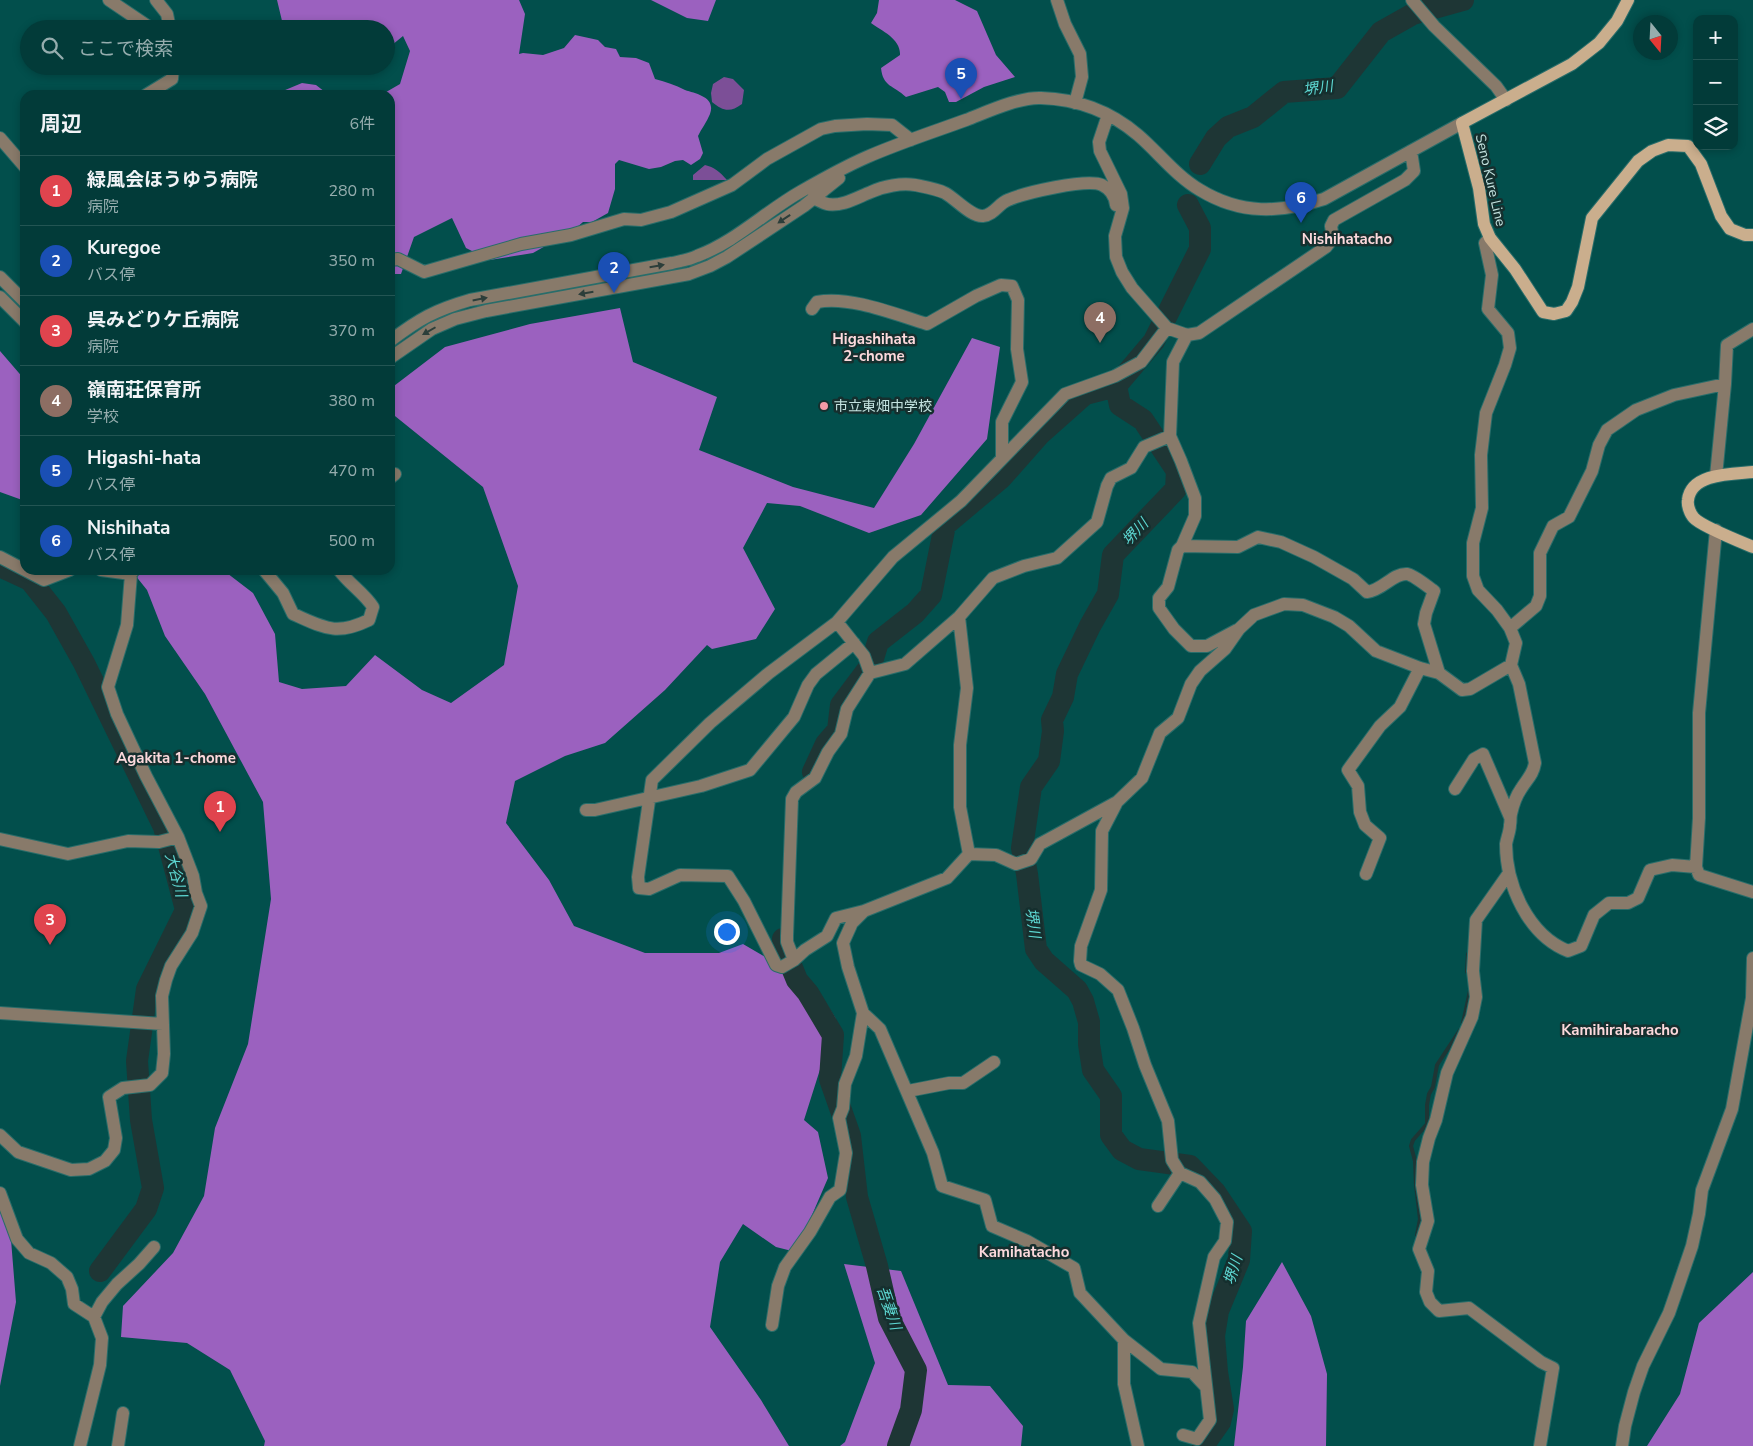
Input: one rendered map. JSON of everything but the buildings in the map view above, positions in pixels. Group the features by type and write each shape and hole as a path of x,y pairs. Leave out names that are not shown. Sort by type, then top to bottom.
{"main road":[{"name":"Seno Kure Line","path":"1628,0 1617,21 1599,43 1572,64 1462,123 1479,188 1484,224 1490,238 1515,269 1543,312 1554,314 1566,311 1578,287 1592,218 1638,161 1652,151 1668,145 1688,146 1701,164 1721,216 1730,229 1745,235 1753,235"},
{"path":"1753,472 1716,476 1692,486 1687,505 1694,518 1753,547"}],"street":[{"path":"109,0 139,20"},
{"path":"156,0 167,14 168,20"},
{"path":"1057,0 1065,24 1080,54 1082,77 1075,102"},
{"path":"1412,0 1434,26 1496,86 1506,100"},
{"path":"154,90 172,79 172,75"},
{"path":"395,337 427,315 445,307 470,300 672,264 697,256 721,244 799,193 865,158 1010,104 1039,98 1075,102 1091,106 1138,135 1178,174 1200,190 1223,201 1247,208 1275,210 1300,206 1324,199 1462,123"},
{"path":"1108,115 1099,142 1100,151 1121,194 1123,208 1115,236 1116,257 1122,272 1132,288 1167,328 1187,335 1199,333 1326,247 1332,238 1334,220 1405,180 1414,172 1411,151"},
{"path":"395,259 398,258 424,272 521,244 571,235 624,219 641,220 671,212 732,185 767,159 821,129 834,126 892,125 911,140"},
{"path":"0,138 20,160"},
{"path":"395,355 432,329 455,319 486,311 689,274 710,266 734,252 813,198 865,158"},
{"path":"813,198 829,204 852,201 872,191 899,185 916,185 942,192 956,199 972,214 984,216 993,212 1007,200 1056,187 1086,182 1101,184 1112,192 1116,206 1114,223 1118,226"},
{"path":"1490,238 1485,243 1492,275 1488,309 1508,333 1510,348 1506,365 1486,412 1481,455 1482,508 1473,543 1473,576 1478,590 1510,628 1516,643 1511,665 1519,684 1535,763 1529,779 1517,796 1510,816"},
{"path":"0,277 20,297"},
{"path":"812,309 817,302 830,300 870,307 926,324 1000,285 1012,286 1018,300 1017,348 1022,382 1002,422 1002,459"},
{"path":"0,297 20,317"},
{"path":"1167,328 1141,362 1115,376 1065,394 960,501 892,556 837,622 769,673 710,722 670,764 657,774 652,780 638,877 639,888 649,889 680,875 728,876 744,901 776,965 782,967 794,960 804,950 827,936 836,918 864,911 947,878 969,854 996,855 1016,864 1031,859 1040,844 1117,802 1142,778 1160,734 1178,718 1191,684 1200,671 1225,649 1239,628"},
{"path":"1716,476 1727,345 1753,329"},
{"path":"1187,335 1173,362 1170,436 1195,498 1195,516 1182,546 1178,550 1168,588 1159,598 1159,608 1174,629 1191,646 1207,646 1239,628 1254,615 1284,604 1303,605 1334,617 1349,626 1376,651 1420,668 1439,672 1462,690 1470,690 1511,665"},
{"path":"1510,628 1536,606 1540,596 1540,553 1553,526 1569,517 1592,471 1599,445 1607,430 1636,410 1674,395 1725,384"},
{"path":"794,960 786,936 792,799 796,792 816,778 828,752 842,734 847,709 870,673 905,664 959,617 993,578 1024,566 1057,558 1097,522 1111,478 1131,468 1144,447 1170,436"},
{"path":"1716,530 1699,713 1699,818 1696,867 1699,875 1753,892"},
{"path":"1182,546 1238,547 1258,537 1281,542 1314,557 1353,579 1367,592 1376,591 1398,575 1409,574 1434,591 1424,624 1439,672"},
{"path":"0,557 20,567"},
{"path":"34,575 44,580 57,575"},
{"path":"0,1135 18,1152 70,1170 89,1169 105,1162 114,1150 116,1138 109,1097 123,1088 150,1085 162,1073 164,1054 162,996 171,966 192,933 200,906 193,876 178,837 146,776 117,714 108,686 127,625 132,575"},
{"path":"268,575 283,592 293,614 327,629 352,628 369,620 373,607 343,575"},
{"path":"959,617 966,688 960,745 960,807 969,854"},
{"path":"837,622 864,656 870,673"},
{"path":"586,810 595,810 701,786 750,770 794,717 808,685 816,674 854,643"},
{"path":"1366,874 1380,838 1365,826 1360,812 1358,786 1348,770 1380,726 1400,707 1420,668"},
{"path":"1455,789 1474,760 1483,754 1496,788 1510,816 1511,824 1506,842 1509,873 1519,899 1532,924 1558,947 1568,950 1581,946 1594,915 1609,903 1628,903 1638,898 1650,870 1672,865 1696,867"},
{"path":"1117,802 1102,831 1101,890 1081,946 1081,965 1100,974 1118,990 1145,1065 1168,1121 1172,1160 1180,1173 1200,1182 1215,1199 1227,1222 1225,1241 1214,1257 1199,1323 1210,1420 1197,1439 1183,1435"},
{"path":"0,839 68,854 128,841 159,842 178,837"},
{"path":"1509,873 1476,920 1473,971 1476,997 1472,1017 1447,1073 1436,1120 1428,1138 1423,1162 1422,1185 1428,1221 1419,1249 1428,1271 1426,1292 1430,1302 1439,1311 1468,1308 1541,1362 1553,1368 1540,1446"},
{"path":"864,911 852,923 843,943 848,967 864,1013 880,1029 908,1092 933,1153 942,1186 985,1200 992,1226 1027,1241 1074,1268 1080,1293 1124,1340 1161,1369 1192,1372 1206,1387"},
{"path":"1622,1446 1634,1392 1643,1366 1669,1313 1677,1290 1692,1246 1702,1190 1732,1109 1752,998 1753,958"},
{"path":"0,1013 163,1024"},
{"path":"772,1325 778,1286 785,1266 810,1232 830,1198 840,1190 846,1153 838,1118 843,1108 845,1084 856,1056 864,1013"},
{"path":"908,1092 949,1083 963,1082 994,1062"},
{"path":"1158,1206 1180,1173"},
{"path":"0,1193 17,1239 29,1253 51,1263 68,1277 72,1288 74,1304 94,1318 102,1338 100,1365 80,1446"},
{"path":"94,1318 102,1302 117,1284 154,1247"},
{"path":"1124,1340 1124,1384 1138,1446"},
{"path":"118,1446 123,1413"}],"shaded area":[{"path":"277,0 519,0 525,14 519,54 543,55 564,48 575,35 598,40 605,47 616,49 620,57 636,58 649,63 655,79 700,95 708,100 711,108 710,114 698,136 703,153 700,159 691,165 683,160 649,169 619,160 615,164 615,189 608,213 592,222 583,222 575,229 533,253 490,260 466,248 452,218 414,237 401,274 395,274 395,90 390,90 400,84 410,51 403,36 395,43 395,20 282,20"},
{"path":"651,0 716,0 708,21 687,18"},
{"path":"879,0 955,0 977,11 996,55 1015,77 984,87 956,102 949,102 945,92 938,87 906,97 889,85 882,74 881,68 900,55 894,40 871,23 877,13"},
{"path":"724,77 733,79 744,90 742,104 730,110 723,109 712,102 713,84"},
{"path":"302,83 316,85 322,90 285,90"},
{"path":"705,165 717,170 727,180 693,180 693,175"},
{"path":"620,308 633,362 717,397 699,450 793,487 874,508 914,444 972,338 1000,347 987,439 921,515 869,533 800,506 767,503 743,548 775,609 756,639 712,649 707,645 665,690 605,743 565,756 515,781 506,823 549,880 574,926 645,953 719,953 743,944 815,986 836,1019 804,1120 818,1132 828,1178 796,1252 776,1247 743,1224 720,1262 710,1327 761,1400 789,1446 264,1446 265,1441 230,1370 187,1343 121,1337 123,1306 173,1253 204,1196 215,1128 248,1044 271,899 263,802 205,694 165,636 147,590 135,575 230,575 253,593 275,634 279,682 302,689 346,686 375,655 422,690 451,703 504,665 518,586 483,487 395,416 395,385 445,347 530,324"},
{"path":"0,351 20,374 20,499 0,492"},
{"path":"0,1190 8,1202 16,1302 0,1386"},
{"path":"1282,1262 1311,1316 1327,1374 1326,1446 1234,1446 1246,1321"},
{"path":"844,1264 901,1271 948,1385 990,1386 1023,1426 1021,1446 840,1446 845,1442 875,1363"},
{"path":"1753,1272 1753,1446 1647,1446 1680,1394 1699,1323"}],"waterway":[{"name":"堺川","path":"1200,164 1216,138 1228,127 1253,117 1284,92 1337,88 1381,32 1413,14 1463,0"},
{"name":"堺川","path":"1188,205 1200,228 1200,249 1154,341 1116,386 1120,405 1143,420 1177,471 1176,489 1113,555 1108,594 1067,674 1063,697 1052,720 1053,731 1049,761 1031,787 1022,848 1036,949 1044,961 1077,990 1083,1001 1089,1022 1089,1044 1093,1070 1111,1096 1111,1135 1122,1150 1139,1159 1190,1166 1215,1192 1241,1231 1239,1260 1218,1311 1214,1336 1223,1409 1220,1422 1203,1446"},
{"name":"堺川","path":"813,772 826,744 838,730 841,705 871,665 878,642 915,613 931,595 945,525 1001,478 1040,434 1085,394 1116,386"},
{"name":"大谷川","path":"0,566 30,580 56,613 84,663 164,827 186,910 147,989 137,1061 141,1120 153,1188 146,1209 100,1271"},
{"name":"堺川","path":"783,939 783,946 797,980 808,993 833,1035 830,1079 850,1136 857,1197 877,1266 889,1318 916,1370 911,1410 898,1446"},
{"path":"1467,972 1468,954"},
{"path":"1463,1023 1470,991"},
{"path":"1417,1235 1420,1219 1415,1161 1411,1146 1413,1140 1427,1124 1427,1105 1437,1065 1460,1030"}],"place":[{"name":"Higashi-hata","path":"961,99"},
{"name":"Nishihata","path":"1301,223"},
{"name":"Kuregoe","path":"614,293"},
{"name":"嶺南荘保育所","path":"1100,343"},
{"name":"市立東畑中学校","path":"824,406"},
{"name":"緑風会ほうゆう病院","path":"220,832"},
{"name":"呉みどりケ丘病院","path":"50,945"}],"district":[{"name":"Nishihatacho","path":"1347,239"},
{"name":"Higashihata 2-chome","path":"874,348"},
{"name":"Agakita 1-chome","path":"176,758"},
{"name":"Kamihirabaracho","path":"1620,1030"},
{"name":"Kamihatacho","path":"1024,1252"}],"water label":[{"name":"吾妻川","path":"889,1308"}]}
